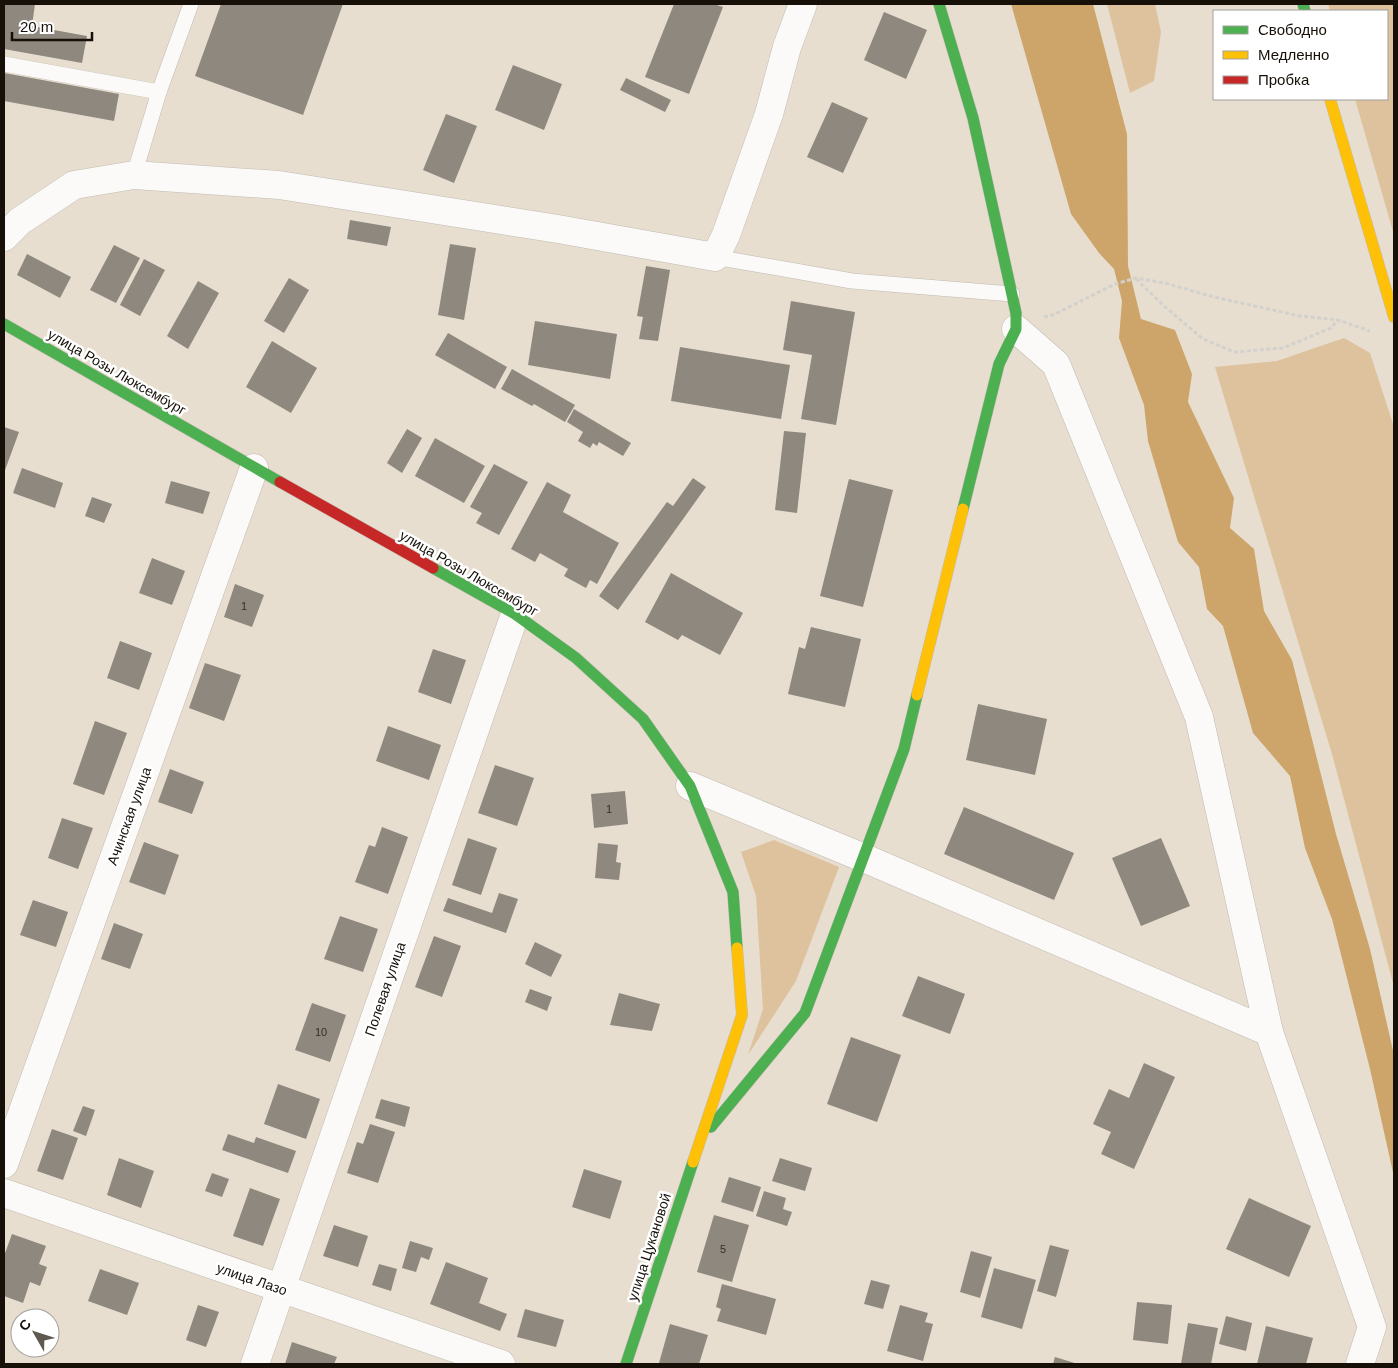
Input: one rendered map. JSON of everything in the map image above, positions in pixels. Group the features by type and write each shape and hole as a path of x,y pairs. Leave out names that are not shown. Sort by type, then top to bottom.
{"street":[{"path":"4,237 20,221 74,185 134,175 280,185 558,229 715,257 726,235 769,114 787,47 803,4"},
{"path":"700,1140 804,1013 864,858 904,749 999,364 1016,321 1012,294 958,61 939,4"},
{"path":"1330,100 1394,317"},
{"path":"1016,321 1056,364 1199,717 1269,1032 1372,1327 1360,1364"},
{"name":"улица Розы Люксембург","path":"4,324 254,468 515,614 576,658 643,719 690,786 733,892 742,1016 700,1140"},
{"name":"Ачинская улица","path":"4,1164 254,468"},
{"name":"Полевая улица","path":"255,1364 515,614"},
{"path":"690,786 864,858 1269,1032"},
{"name":"улица Цукановой","path":"626,1364 700,1140"},
{"name":"улица Лазо","path":"4,1193 501,1364"}],"lane":[{"path":"134,175 159,92 191,4"},
{"path":"4,64 159,92"},
{"path":"715,257 852,281 1012,294"}],"path":[{"path":"1136,278 1164,306 1203,339 1234,352 1282,348 1331,328 1338,320"},
{"path":"1016,321 1053,315 1115,284 1136,278 1165,283 1214,298 1300,316 1338,320 1376,333"}],"shaded area":[{"path":"1011,4 1093,4 1127,134 1128,266 1141,319 1175,330 1192,374 1188,402 1234,498 1230,528 1254,549 1264,611 1292,660 1336,834 1370,949 1394,1055 1394,1177 1370,1069 1332,919 1305,848 1290,776 1253,733 1223,626 1207,609 1199,567 1178,542 1148,441 1144,405 1119,338 1122,301 1114,269 1099,253 1071,214"},
{"path":"1107,4 1155,4 1161,32 1154,81 1130,93"},
{"path":"1328,4 1394,4 1394,235 1355,100 1388,100 1388,10 1330,10"},
{"path":"1344,338 1370,353 1394,427 1394,987 1332,754 1215,367 1277,361"},
{"path":"774,840 839,867 796,981 748,1055 763,1009 756,896 741,852"}],"building":[{"path":"4,4 35,4 32,26 87,36 82,63 4,49"},
{"path":"221,4 343,4 303,115 195,76"},
{"path":"674,4 714,4 723,7 689,94 645,77"},
{"path":"884,12 927,30 906,79 864,60"},
{"path":"513,65 562,84 544,130 495,110"},
{"path":"4,73 119,94 114,121 4,101"},
{"path":"626,78 671,100 665,112 620,90"},
{"path":"832,102 868,118 843,173 807,157"},
{"path":"446,114 477,126 454,183 423,170"},
{"path":"350,220 391,227 387,246 347,239"},
{"path":"450,244 476,248 464,320 438,315"},
{"path":"114,245 140,258 116,303 90,290"},
{"path":"27,254 71,277 60,298 17,275"},
{"path":"144,259 165,270 140,316 120,305"},
{"path":"646,266 670,270 658,341 639,339 643,317 637,316"},
{"path":"289,278 309,290 284,333 264,321"},
{"path":"198,281 219,293 188,349 167,336"},
{"path":"791,301 855,312 836,425 801,419 812,355 783,350"},
{"path":"535,321 617,334 610,379 528,365"},
{"path":"448,333 507,367 495,389 435,355"},
{"path":"272,341 317,368 291,413 246,387"},
{"path":"680,347 790,365 781,419 671,401"},
{"path":"512,369 575,405 565,422 534,404 532,406 501,389"},
{"path":"574,409 631,443 623,456 599,442 597,446 593,443 590,448 578,441 583,432 567,422"},
{"path":"4,427 19,432 4,473"},
{"path":"407,429 422,438 402,473 387,463"},
{"path":"784,431 806,433 797,513 775,510"},
{"path":"435,438 485,466 464,503 415,476"},
{"path":"494,464 528,482 499,535 476,523 482,513 470,507"},
{"path":"22,468 63,483 55,508 13,493"},
{"path":"693,478 706,487 618,610 599,596 667,502 673,506"},
{"path":"849,479 893,490 863,607 820,596"},
{"path":"171,481 210,492 203,514 165,503"},
{"path":"547,482 571,495 563,512 619,543 597,584 590,580 586,588 564,576 568,569 540,553 535,562 511,549"},
{"path":"92,497 112,504 104,523 85,516"},
{"path":"152,558 185,571 172,605 139,593"},
{"path":"671,573 743,613 720,655 682,635 678,640 645,622"},
{"path":"235,584 264,595 252,627 224,617"},
{"path":"811,627 861,639 845,707 788,694 799,647 805,649"},
{"path":"120,641 152,653 139,690 107,678"},
{"path":"433,649 466,660 451,704 418,692"},
{"path":"205,663 241,675 224,721 189,708"},
{"path":"978,704 1047,719 1035,775 966,760"},
{"path":"95,721 127,733 104,795 73,784"},
{"path":"388,726 441,745 429,780 376,761"},
{"path":"495,765 534,778 517,826 478,813"},
{"path":"170,769 204,782 192,814 158,802"},
{"path":"625,791 628,824 594,828 591,794"},
{"path":"964,807 1074,853 1054,900 944,854"},
{"path":"62,818 93,828 78,869 48,858"},
{"path":"382,827 408,837 388,894 355,882 369,845 375,847"},
{"path":"468,838 497,848 481,895 452,885"},
{"path":"1161,838 1190,906 1141,926 1112,858"},
{"path":"144,842 179,855 165,895 129,882"},
{"path":"598,843 618,845 616,862 621,863 619,880 595,878"},
{"path":"499,893 518,899 506,933 443,911 448,898 492,913"},
{"path":"33,900 68,912 56,947 20,935"},
{"path":"340,916 378,929 363,972 324,959"},
{"path":"114,923 143,934 130,969 101,959"},
{"path":"434,936 461,946 442,997 415,987"},
{"path":"535,942 562,955 551,977 525,964"},
{"path":"918,976 965,994 950,1034 902,1016"},
{"path":"530,989 552,997 547,1011 525,1002"},
{"path":"619,993 660,1004 652,1031 610,1025"},
{"path":"312,1003 346,1015 330,1062 295,1050"},
{"path":"851,1037 901,1055 877,1122 827,1104"},
{"path":"1144,1063 1175,1077 1134,1169 1101,1154 1111,1132 1093,1124 1109,1089 1129,1098"},
{"path":"278,1084 320,1099 306,1139 264,1124"},
{"path":"381,1099 410,1107 405,1127 375,1118"},
{"path":"83,1106 95,1110 86,1136 73,1131"},
{"path":"370,1124 395,1132 378,1183 347,1173 357,1142 363,1144"},
{"path":"52,1129 78,1138 63,1180 37,1171"},
{"path":"228,1134 254,1143 256,1137 296,1151 288,1173 222,1150"},
{"path":"119,1158 154,1171 141,1208 107,1195"},
{"path":"780,1158 812,1168 805,1191 772,1181"},
{"path":"584,1169 622,1181 610,1219 572,1207"},
{"path":"212,1173 229,1179 222,1197 205,1191"},
{"path":"729,1177 761,1187 753,1212 721,1202"},
{"path":"250,1188 280,1199 263,1246 233,1236"},
{"path":"764,1191 786,1198 783,1209 792,1212 787,1226 756,1216"},
{"path":"1249,1198 1311,1226 1289,1277 1226,1249"},
{"path":"714,1215 749,1225 732,1282 697,1272"},
{"path":"334,1225 368,1236 358,1267 323,1256"},
{"path":"12,1234 46,1246 39,1264 47,1267 40,1286 30,1282 23,1303 4,1296 4,1256"},
{"path":"410,1241 433,1248 429,1260 421,1257 416,1272 402,1268"},
{"path":"1050,1245 1069,1250 1056,1297 1037,1291"},
{"path":"971,1251 992,1257 980,1298 960,1292"},
{"path":"446,1262 488,1278 479,1303 507,1314 500,1331 430,1304"},
{"path":"379,1264 397,1269 391,1291 372,1285"},
{"path":"994,1268 1036,1280 1022,1329 981,1317"},
{"path":"100,1269 139,1283 127,1315 88,1301"},
{"path":"871,1280 890,1285 883,1309 864,1304"},
{"path":"722,1284 776,1299 766,1335 717,1321 721,1309 716,1307"},
{"path":"1137,1302 1172,1305 1168,1344 1133,1340"},
{"path":"198,1305 219,1312 206,1347 186,1340"},
{"path":"900,1305 928,1313 925,1322 933,1324 923,1361 887,1351"},
{"path":"525,1309 564,1320 556,1347 517,1337"},
{"path":"1226,1316 1252,1323 1246,1351 1219,1344"},
{"path":"1188,1323 1218,1328 1211,1364 1181,1364"},
{"path":"670,1324 708,1335 699,1364 659,1363"},
{"path":"1266,1326 1313,1338 1306,1364 1257,1364"},
{"path":"292,1342 337,1357 334,1364 285,1364"},
{"path":"1055,1357 1078,1364 1053,1364"}],"traffic: fast":[{"path":"939,4 973,118 1016,313 1016,329 999,364 963,509"},
{"path":"1303,4 1305,10"},
{"path":"4,324 280,482"},
{"path":"433,568 515,614 576,658 643,719 690,786 733,892 737,948"},
{"path":"711,1127 805,1013 904,749 917,695"},
{"path":"626,1364 693,1162"}],"traffic: slow":[{"path":"1330,100 1394,317"},
{"path":"917,695 963,509"},
{"path":"693,1162 742,1015 737,948"}],"traffic: jam":[{"path":"280,482 433,568"}]}
